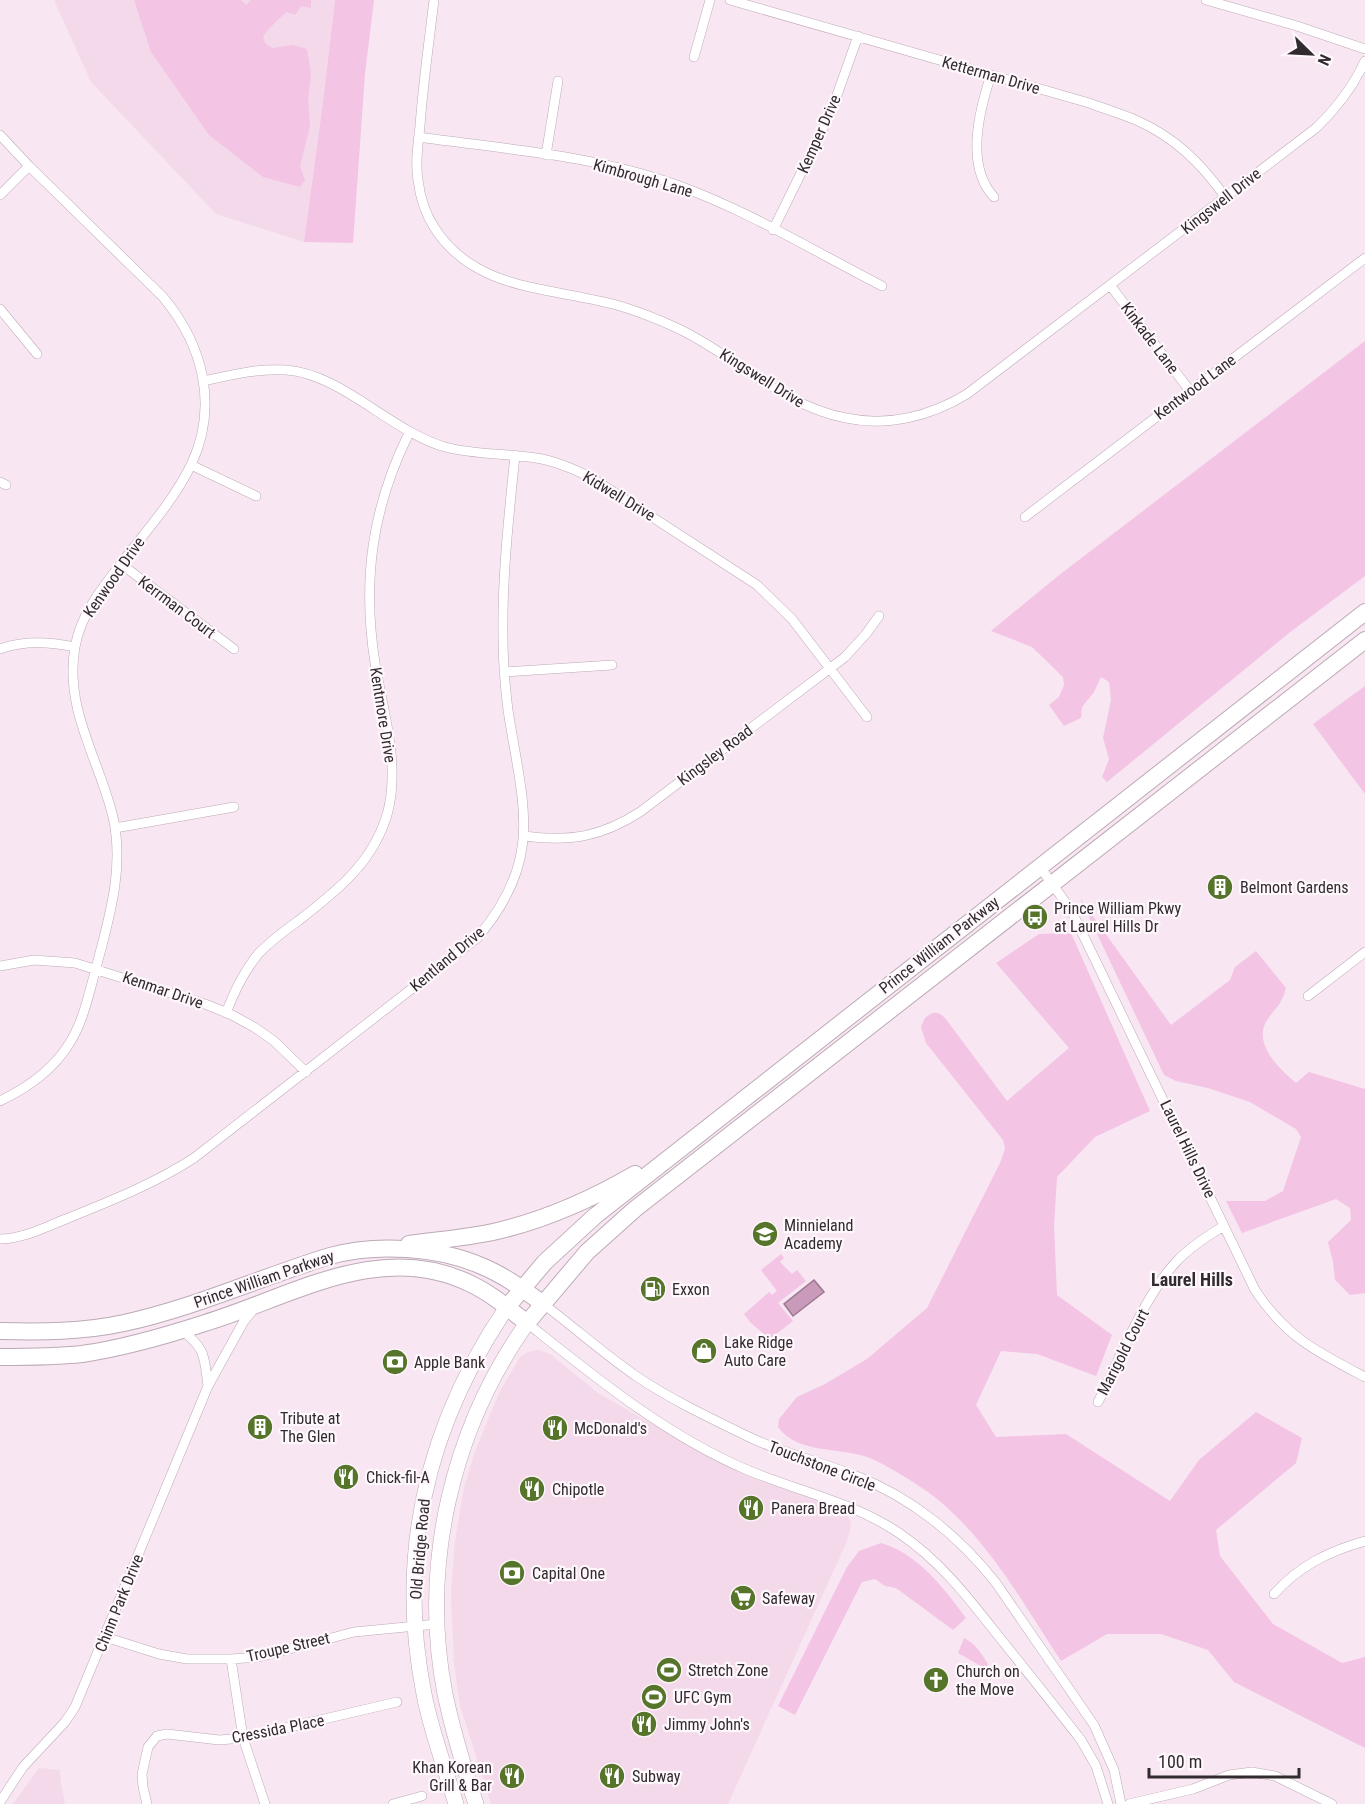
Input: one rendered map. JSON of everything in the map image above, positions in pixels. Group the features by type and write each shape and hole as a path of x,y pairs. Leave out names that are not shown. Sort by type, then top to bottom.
{"highway":[{"name":"Prince William Parkway","path":"507,1307 545,1263 587,1223 1365,612"},
{"name":"Prince William Parkway","path":"0,1357 80,1354 109,1349 182,1330 329,1278 363,1271 399,1269 430,1271 454,1277 479,1288 527,1323 587,1252 635,1209 1365,640"},
{"path":"369,1249 495,1232 537,1218 588,1198 628,1178 690,1141"},
{"name":"Prince William Parkway","path":"0,1331 88,1329 123,1323 162,1313 330,1256 350,1250 369,1249 415,1250 462,1259 484,1267 542,1303"}],"main road":[{"name":"Old Bridge Road","path":"456,1804 424,1696 415,1625 415,1562 418,1528 430,1468 440,1436 461,1385 507,1307"},
{"name":"Old Bridge Road","path":"476,1804 452,1725 445,1692 437,1624 438,1574 447,1503 458,1462 482,1398 500,1364 527,1323"}],"street":[{"name":"Kingswell Drive","path":"434,0 419,137 418,182 427,213 444,241 469,263 502,280 520,286 594,300 644,314 709,345 789,398 831,415 870,421 921,415 954,402 967,394 1316,128 1341,101 1356,80 1365,61"},
{"path":"694,57 710,0"},
{"name":"Ketterman Drive","path":"730,0 1089,103 1145,124 1191,157 1226,196"},
{"path":"1206,0 1297,26 1365,49"},
{"name":"Kemper Drive","path":"773,230 831,112 858,36"},
{"path":"991,75 980,118 978,153 980,174 994,197"},
{"path":"546,155 558,81"},
{"name":"Kenwood Drive","path":"0,135 28,166 173,309 194,347 206,393 203,428 191,465 162,511 91,604 81,624 75,647 72,684 76,708 107,795 115,828 116,887 82,1016 68,1045 45,1073 0,1101"},
{"name":"Kimbrough Lane","path":"419,137 597,163 672,183 703,195 882,286"},
{"path":"0,195 28,166"},
{"name":"Kentwood Lane","path":"1026,517 1365,258"},
{"name":"Kinkade Lane","path":"1110,285 1190,391"},
{"path":"0,309 37,354"},
{"name":"Kidwell Drive","path":"204,381 268,369 300,372 337,387 410,433 447,447 551,461 592,478 750,579 776,601 867,717"},
{"name":"Kentmore Drive","path":"226,1013 243,976 258,955 272,941 331,896 362,865 380,832 388,811 392,775 391,756 371,631 370,567 373,539 384,493 397,458 410,433"},
{"name":"Kentland Drive","path":"0,1239 20,1236 42,1228 115,1199 175,1170 217,1141 477,938 490,922 510,888 518,869 524,836 524,798 504,672 503,615 506,549 515,455"},
{"path":"191,465 256,496"},
{"name":"Kerrman Court","path":"121,564 234,649"},
{"name":"Kingsley Road","path":"524,836 555,839 576,838 607,830 624,822 851,651 879,616"},
{"path":"0,649 24,643 41,642 75,647"},
{"path":"504,672 612,664"},
{"path":"115,828 234,807"},
{"name":"Laurel Hills Drive","path":"1040,867 1071,909 1255,1290 1275,1318 1304,1344 1365,1377"},
{"path":"1308,996 1365,953"},
{"name":"Kenmar Drive","path":"0,966 34,960 55,960 96,968 226,1013 254,1027 274,1041 306,1072"},
{"name":"Marigold Court","path":"1098,1402 1163,1278 1191,1248 1224,1226"},
{"name":"Chinn Park Drive","path":"0,1802 23,1767 65,1722 75,1707 208,1386 244,1321 260,1303"},
{"name":"Touchstone Circle","path":"542,1303 636,1376 669,1396 748,1437 858,1476 920,1511 946,1530 996,1584 1094,1725 1114,1770 1121,1804"},
{"name":"Touchstone Circle","path":"527,1323 637,1407 708,1451 744,1469 856,1509 898,1532 919,1548 957,1584 1081,1740 1095,1766 1108,1804"},
{"path":"182,1330 202,1349 208,1386"},
{"path":"1274,1594 1288,1578 1301,1568 1340,1549 1365,1541"},
{"name":"Troupe Street","path":"105,1637 159,1654 206,1660 259,1657 354,1632 437,1624"},
{"path":"231,1659 243,1738 265,1804"},
{"name":"Cressida Place","path":"147,1804 143,1787 144,1765 148,1747 157,1736 167,1734 219,1740 243,1738 397,1702"},
{"path":"1129,1804 1193,1789 1232,1774 1252,1772 1275,1776 1332,1804"},
{"path":"393,1804 422,1796"}],"shaded area":[{"path":"54,0 335,0 304,242 216,214 91,82"},
{"path":"134,0 241,0 246,5 251,0 311,0 311,8 301,6 295,15 287,12 263,37 265,43 272,48 293,45 307,49 311,75 308,100 310,126 300,166 305,180 300,187 263,177 209,135 151,52"},
{"path":"335,0 374,0 365,74 353,243 304,242 323,102"},
{"path":"1365,341 1365,576 1289,633 1107,782 1102,777 1109,759 1103,738 1111,700 1109,682 1101,677 1094,692 1082,707 1081,718 1064,726 1049,705 1059,697 1064,685 1063,677 1032,647 991,631 1058,576"},
{"path":"1365,686 1365,794 1313,724"},
{"path":"1080,898 1171,1025 1230,980 1235,967 1256,951 1286,988 1280,1003 1263,1029 1265,1047 1276,1063 1296,1083 1309,1072 1365,1089 1365,1293 1350,1295 1335,1280 1328,1242 1351,1220 1350,1208 1336,1199 1242,1233 1226,1201 1265,1201 1283,1191 1301,1137 1296,1129 1250,1102 1208,1088 1176,1081 1164,1075"},
{"path":"1071,933 1150,1111 1095,1137 1057,1177 1054,1226 1057,1295 1112,1335 1096,1376 1037,1354 1001,1351 976,1405 996,1437 1066,1434 1170,1501 1199,1460 1256,1412 1302,1438 1296,1463 1216,1530 1220,1556 1273,1624 1342,1663 1365,1657 1365,1748 1234,1682 1208,1650 1161,1634 1107,1634 1061,1661 999,1567 964,1524 944,1504 910,1480 873,1459 807,1446 786,1436 778,1427 779,1419 797,1397 825,1384 867,1359 927,1308 1000,1163 1005,1149 1003,1140 926,1043 921,1027 925,1018 935,1013 945,1018 1007,1101 1069,1048 996,963 1039,934"},
{"path":"781,1254 784,1258 780,1262 792,1274 797,1270 806,1281 778,1303 793,1321 770,1339 744,1314 769,1292 772,1295 777,1291 761,1270"},
{"path":"814,1280 824,1292 793,1316 784,1304"},
{"path":"538,1350 550,1354 598,1393 707,1456 764,1482 837,1507 849,1518 851,1525 847,1541 728,1804 491,1804 460,1705 454,1663 451,1593 455,1541 464,1488 476,1449 500,1391 520,1357"},
{"path":"881,1543 907,1555 918,1563 939,1584 966,1618 953,1630 896,1588 885,1586 875,1579 862,1582 795,1715 778,1706 847,1567 859,1551"},
{"path":"964,1638 972,1643 988,1664 986,1669 958,1653"},
{"path":"39,1768 60,1770 65,1804 13,1804"}],"place":[{"name":"Belmont Gardens","path":"1220,887"},
{"name":"Prince William Pkwy at Laurel Hills Dr","path":"1035,917"},
{"name":"Minnieland Academy","path":"765,1234"},
{"name":"Exxon","path":"653,1289"},
{"name":"Lake Ridge Auto Care","path":"704,1351"},
{"name":"Apple Bank","path":"395,1362"},
{"name":"Tribute at The Glen","path":"260,1427"},
{"name":"McDonald's","path":"555,1428"},
{"name":"Chick-fil-A","path":"346,1477"},
{"name":"Chipotle","path":"532,1489"},
{"name":"Panera Bread","path":"751,1508"},
{"name":"Capital One","path":"512,1573"},
{"name":"Safeway","path":"743,1598"},
{"name":"Stretch Zone","path":"669,1670"},
{"name":"Church on the Move","path":"936,1680"},
{"name":"UFC Gym","path":"654,1697"},
{"name":"Jimmy John's","path":"644,1724"},
{"name":"Khan Korean Grill & Bar","path":"512,1776"},
{"name":"Subway","path":"612,1776"}],"district":[{"name":"Laurel Hills","path":"1192,1279"}]}
